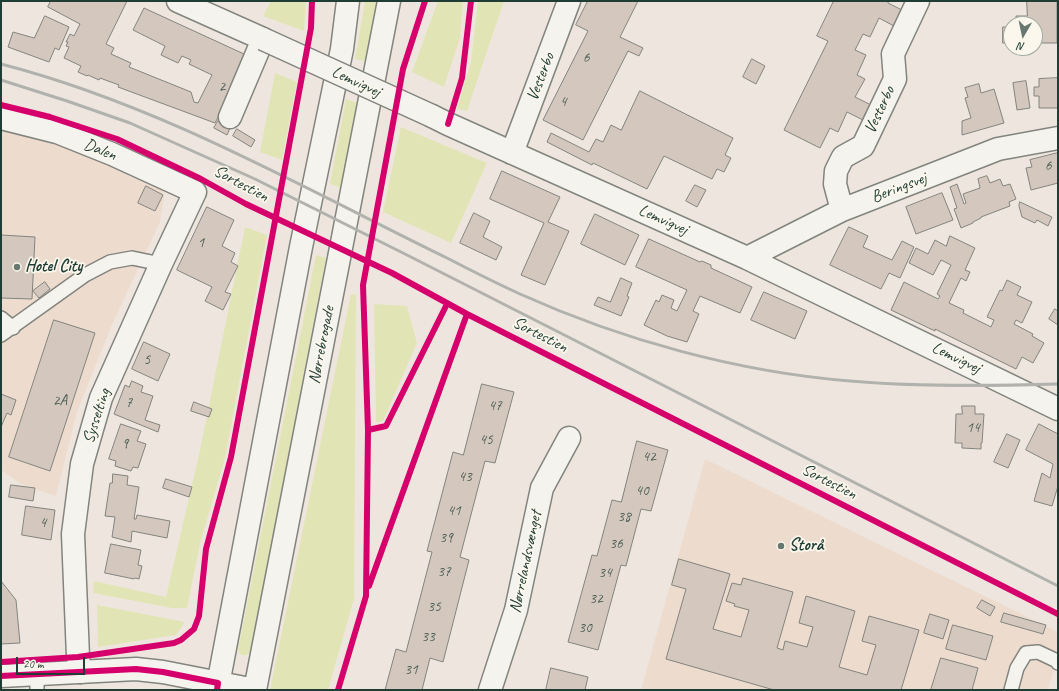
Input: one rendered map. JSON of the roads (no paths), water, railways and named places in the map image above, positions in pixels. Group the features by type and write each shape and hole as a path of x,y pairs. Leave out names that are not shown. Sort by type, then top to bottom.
{"street":[{"name":"Lemvigvej","path":"178,1 747,258 1058,409"},
{"path":"218,687 301,247 342,49 348,1"},
{"name":"Nørrebrogade","path":"255,690 389,1"},
{"name":"Vesterbo","path":"512,153 569,1"},
{"name":"Vesterbo","path":"842,210 835,184 836,170 843,157 863,146 895,79 893,54 918,1"},
{"path":"230,117 264,40"},
{"name":"Dalen","path":"1,118 57,132 112,154 195,192"},
{"name":"Beringsvej","path":"747,258 842,210 998,149 1058,138"},
{"name":"Sysselting","path":"80,672 78,657 73,534 82,464 101,398 195,192"},
{"name":"Nørrelandsvænget","path":"490,690 516,610 542,488 569,438"},
{"path":"1,676 37,682 80,672 136,669 163,672 218,687 255,690"}],"lane":[{"path":"1,335 13,328 85,275 110,262 132,258 161,264"},
{"path":"1,318 13,328"},
{"path":"1011,690 1017,668 1026,653 1038,652 1058,663"}],"railway":[{"path":"1,64 60,81 118,102 174,125 230,150 520,294 559,311 640,339 723,362 808,377 876,383 928,385 980,386 1058,384"},
{"path":"1,80 130,123 255,179 1058,586"}],"place":[{"name":"Hotel City","path":"17,267"},
{"name":"Storå","path":"781,546"}]}
